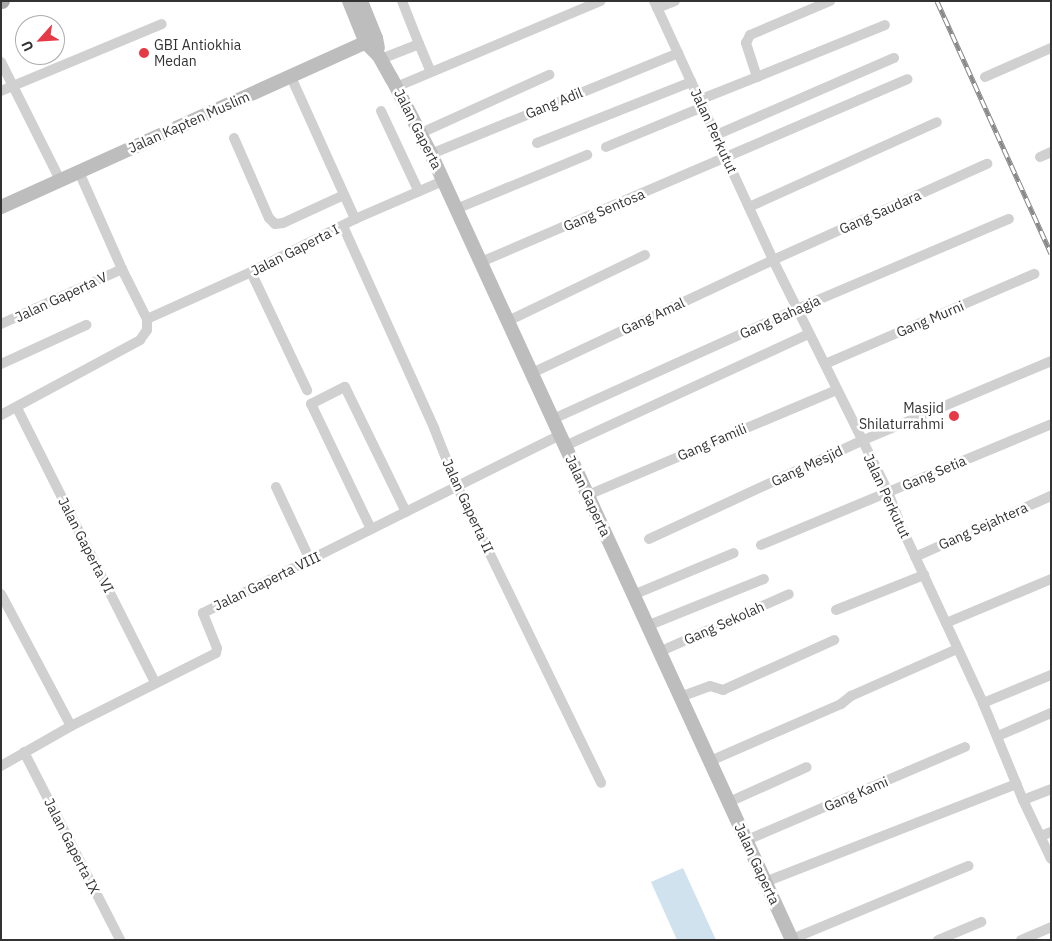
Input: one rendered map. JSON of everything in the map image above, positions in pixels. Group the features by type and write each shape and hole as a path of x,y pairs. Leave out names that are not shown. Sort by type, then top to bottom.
{"street":[{"name":"Jalan Gaperta","path":"349,1 431,154 792,939"},
{"name":"Jalan Gaperta","path":"361,1 371,41"},
{"path":"402,1 432,72"},
{"path":"396,87 601,1"},
{"path":"656,5 675,1"},
{"path":"757,77 746,43 748,37 830,1"},
{"name":"Jalan Perkutut","path":"656,5 773,260 799,308 809,334 836,390 888,492 915,557 998,736 1016,784 1051,859"},
{"path":"1,91 162,24"},
{"path":"606,147 757,77 885,25"},
{"name":"Jalan Kapten Muslim","path":"1,207 371,41"},
{"path":"380,57 419,44"},
{"path":"985,77 1051,48"},
{"name":"Gang Adil","path":"431,154 678,53"},
{"path":"716,135 894,58"},
{"path":"1,62 60,180"},
{"path":"421,134 549,75"},
{"path":"291,76 355,219"},
{"name":"Gang Sentosa","path":"481,262 906,79"},
{"path":"537,143 691,82"},
{"path":"381,111 419,192"},
{"path":"749,207 937,122"},
{"path":"234,138 269,218 275,224 344,196"},
{"path":"1040,157 1051,152"},
{"path":"456,209 587,155"},
{"name":"Gang Saudara","path":"773,260 987,164"},
{"path":"1,415 140,340 147,330 147,319 122,269 79,172"},
{"name":"Jalan Gaperta I","path":"147,319 251,272 355,219 443,181"},
{"name":"Gang Bahagia","path":"553,419 799,308 1009,218"},
{"name":"Jalan Gaperta II","path":"343,226 416,387 457,486 601,783"},
{"path":"508,321 645,255"},
{"name":"Gang Amal","path":"532,373 773,260"},
{"name":"Jalan Gaperta V","path":"1,324 122,269"},
{"path":"251,272 307,390"},
{"name":"Gang Murni","path":"825,364 1034,274"},
{"path":"1,364 86,325"},
{"name":"Jalan Gaperta VIII","path":"1,766 154,682 217,652 203,613 457,486 809,334"},
{"name":"Gang Mesjid","path":"649,539 861,441 1051,362"},
{"path":"371,529 310,404 345,387 406,512"},
{"name":"Gang Famili","path":"588,495 836,390"},
{"name":"Jalan Gaperta VI","path":"17,408 154,682"},
{"name":"Gang Setia","path":"762,545 1051,424"},
{"path":"276,487 310,560"},
{"name":"Gang Sejahtera","path":"915,557 1051,496"},
{"path":"633,595 734,553"},
{"path":"836,610 924,575"},
{"path":"647,626 764,579"},
{"path":"946,623 1051,579"},
{"path":"1,594 71,726"},
{"name":"Gang Sekolah","path":"659,652 789,594"},
{"path":"680,697 710,686 723,690 834,640"},
{"path":"710,761 841,704 851,696 957,648"},
{"path":"983,703 1051,675"},
{"path":"998,736 1051,714"},
{"name":"Gang Kami","path":"747,840 965,747"},
{"name":"Jalan Gaperta IX","path":"24,752 120,940"},
{"path":"729,802 806,767"},
{"path":"765,882 1016,784"},
{"path":"1023,800 1051,789"},
{"path":"1041,836 1051,832"},
{"path":"792,939 968,866"},
{"path":"938,940 981,922"},
{"path":"1021,940 1051,928"}],"water":[{"path":"683,868 716,940 677,940 651,882"}],"railway":[{"path":"937,1 1051,254"}],"place":[{"name":"GBI Antiokhia Medan","path":"144,53"},
{"name":"Masjid Shilaturrahmi","path":"954,416"}]}
